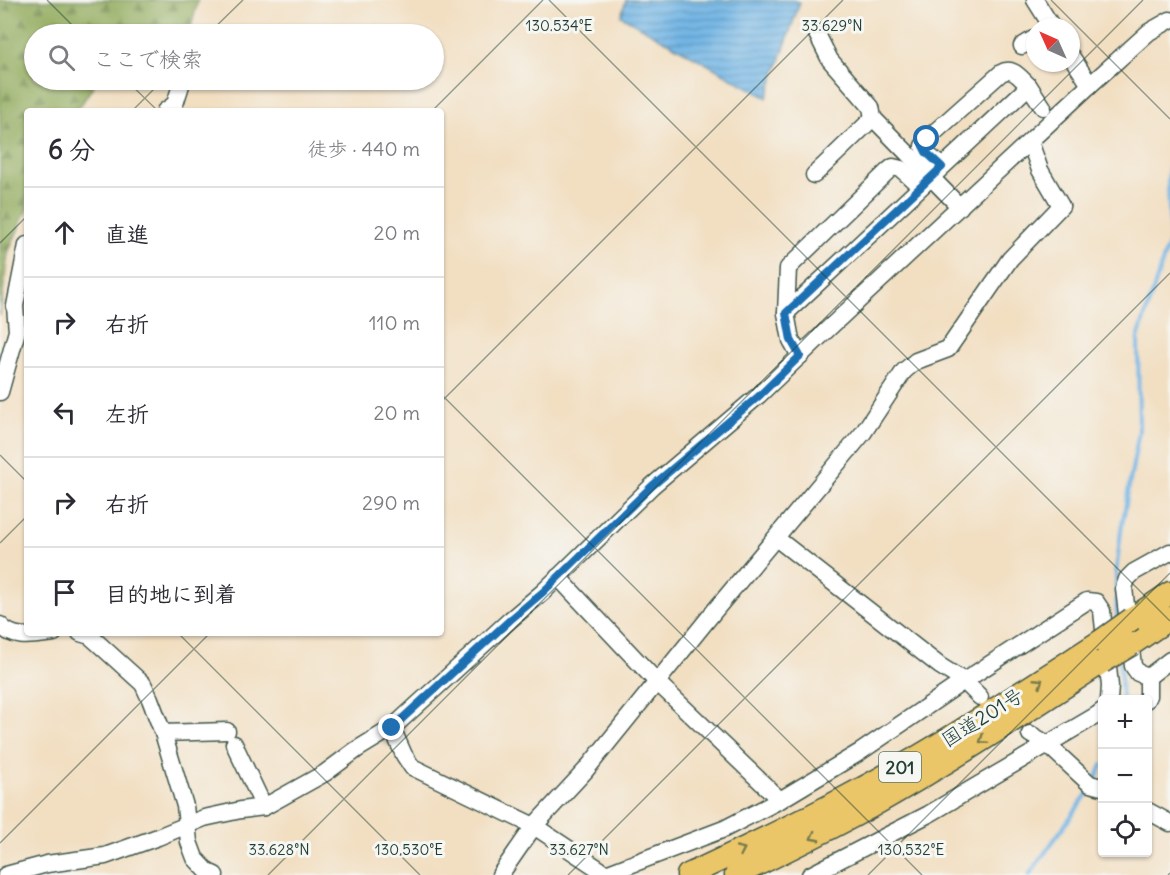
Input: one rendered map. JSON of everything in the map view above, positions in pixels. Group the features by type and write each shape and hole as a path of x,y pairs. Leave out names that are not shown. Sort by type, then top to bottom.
{"highway":[{"name":"国道201号","path":"736,875 870,807 973,746 1102,652 1132,619 1170,593"},
{"name":"国道201号","path":"688,875 770,837 882,777 1001,706 1102,652 1132,644 1170,618"}],"street":[{"path":"1035,0 1046,18"},
{"path":"6,875 47,864 105,856 213,816 264,807 325,773 356,750 392,728 558,577 652,486 759,396 1090,85 1149,32 1170,20"},
{"path":"816,32 830,60 871,107 873,118 960,207"},
{"path":"931,178 923,146 927,139 1001,73 1011,70 1029,86 1043,107"},
{"path":"1080,70 1090,85"},
{"path":"786,313 1029,86"},
{"path":"169,108 175,104 179,90"},
{"path":"814,175 873,118"},
{"path":"500,875 534,826 585,771 863,433 904,371 916,361 948,349 1010,259 1061,206 1040,170 1030,142"},
{"path":"800,356 791,340 786,313 788,268 893,167 931,178"},
{"path":"0,392 17,331 15,306 24,260"},
{"path":"776,538 940,666 964,681 980,696"},
{"path":"1148,677 1138,673 1133,666 1124,588 1127,579 1134,572 1170,552"},
{"path":"558,577 658,682 780,800"},
{"path":"392,728 411,767 534,826 607,874 724,829 780,800 868,747 1087,601 1096,602 1102,610 1109,695"},
{"path":"0,625 19,637 28,636"},
{"path":"90,636 143,684 163,733 185,806 189,842 195,858 208,872 215,875"},
{"path":"1148,677 1170,660"},
{"path":"1148,677 1148,695"},
{"path":"810,875 929,814 1098,714"},
{"path":"163,733 231,737 264,807"},
{"path":"1030,734 1047,744 1096,786"},
{"path":"1152,813 1170,823"}],"green space":[{"path":"0,0 198,0 192,24 24,24 24,90 91,90 79,108 24,108 24,216 8,253 0,316"}],"water":[{"path":"626,0 792,0 800,2 767,98 621,16"}],"waterway":[{"path":"1117,618 1116,572 1139,431 1138,338 1170,238 1168,181 1170,161"},
{"path":"1120,662 1122,695"},
{"path":"1095,781 1098,774"},
{"path":"1029,875 1090,790"}],"route":[{"path":"392,728 543,592 652,486 759,396 800,356 791,340 786,313 942,167 926,152 923,146 927,139"}]}
